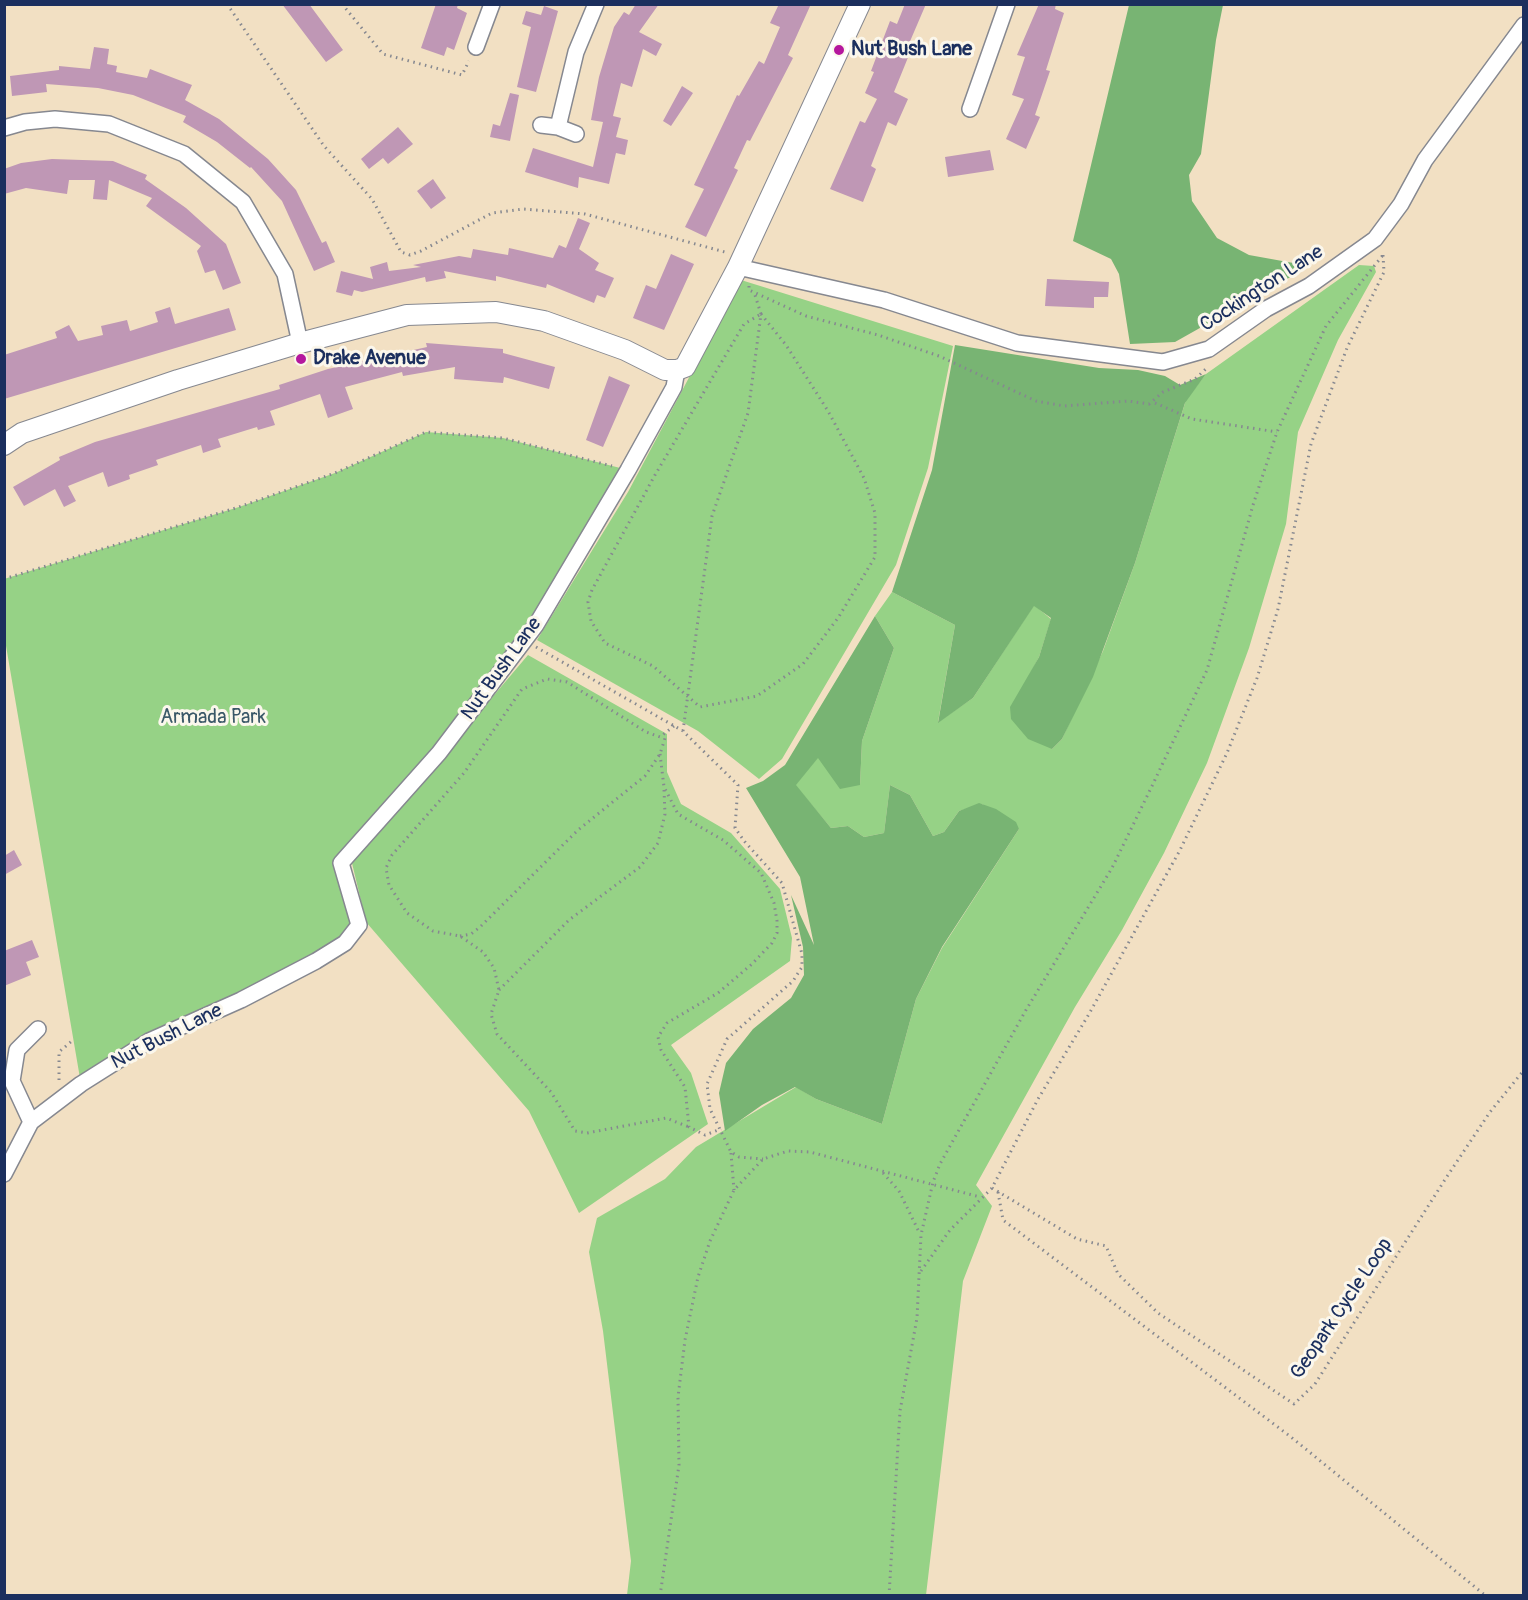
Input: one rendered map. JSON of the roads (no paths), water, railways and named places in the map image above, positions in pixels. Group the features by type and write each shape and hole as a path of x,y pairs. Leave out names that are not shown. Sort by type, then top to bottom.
{"street":[{"path":"476,47 492,4"},
{"name":"Nut Bush Lane","path":"4,1174 31,1122 81,1084 149,1041 241,1000 316,961 345,943 359,925 341,863 439,753 525,641 628,470 674,387 677,370 685,367 742,264 860,4"},
{"path":"970,109 1007,4"},
{"path":"558,127 576,52 590,7"},
{"name":"Cockington Lane","path":"742,264 884,300 1017,343 1163,362 1209,349 1266,309 1309,286 1375,239 1401,204 1425,160 1524,26"},
{"path":"4,128 25,122 55,119 109,124 184,154 243,202 285,274 300,343"},
{"path":"541,126 558,127 576,134"},
{"path":"4,446 33,430 178,380 300,343 407,315 496,312 544,321 625,350 664,370 677,370"},
{"path":"31,1122 12,1081 17,1050 38,1029"}],"place":[{"name":"Nut Bush Lane","path":"839,50"},
{"name":"Drake Avenue","path":"301,359"}],"park label":[{"name":"Armada Park","path":"213,718"}]}
